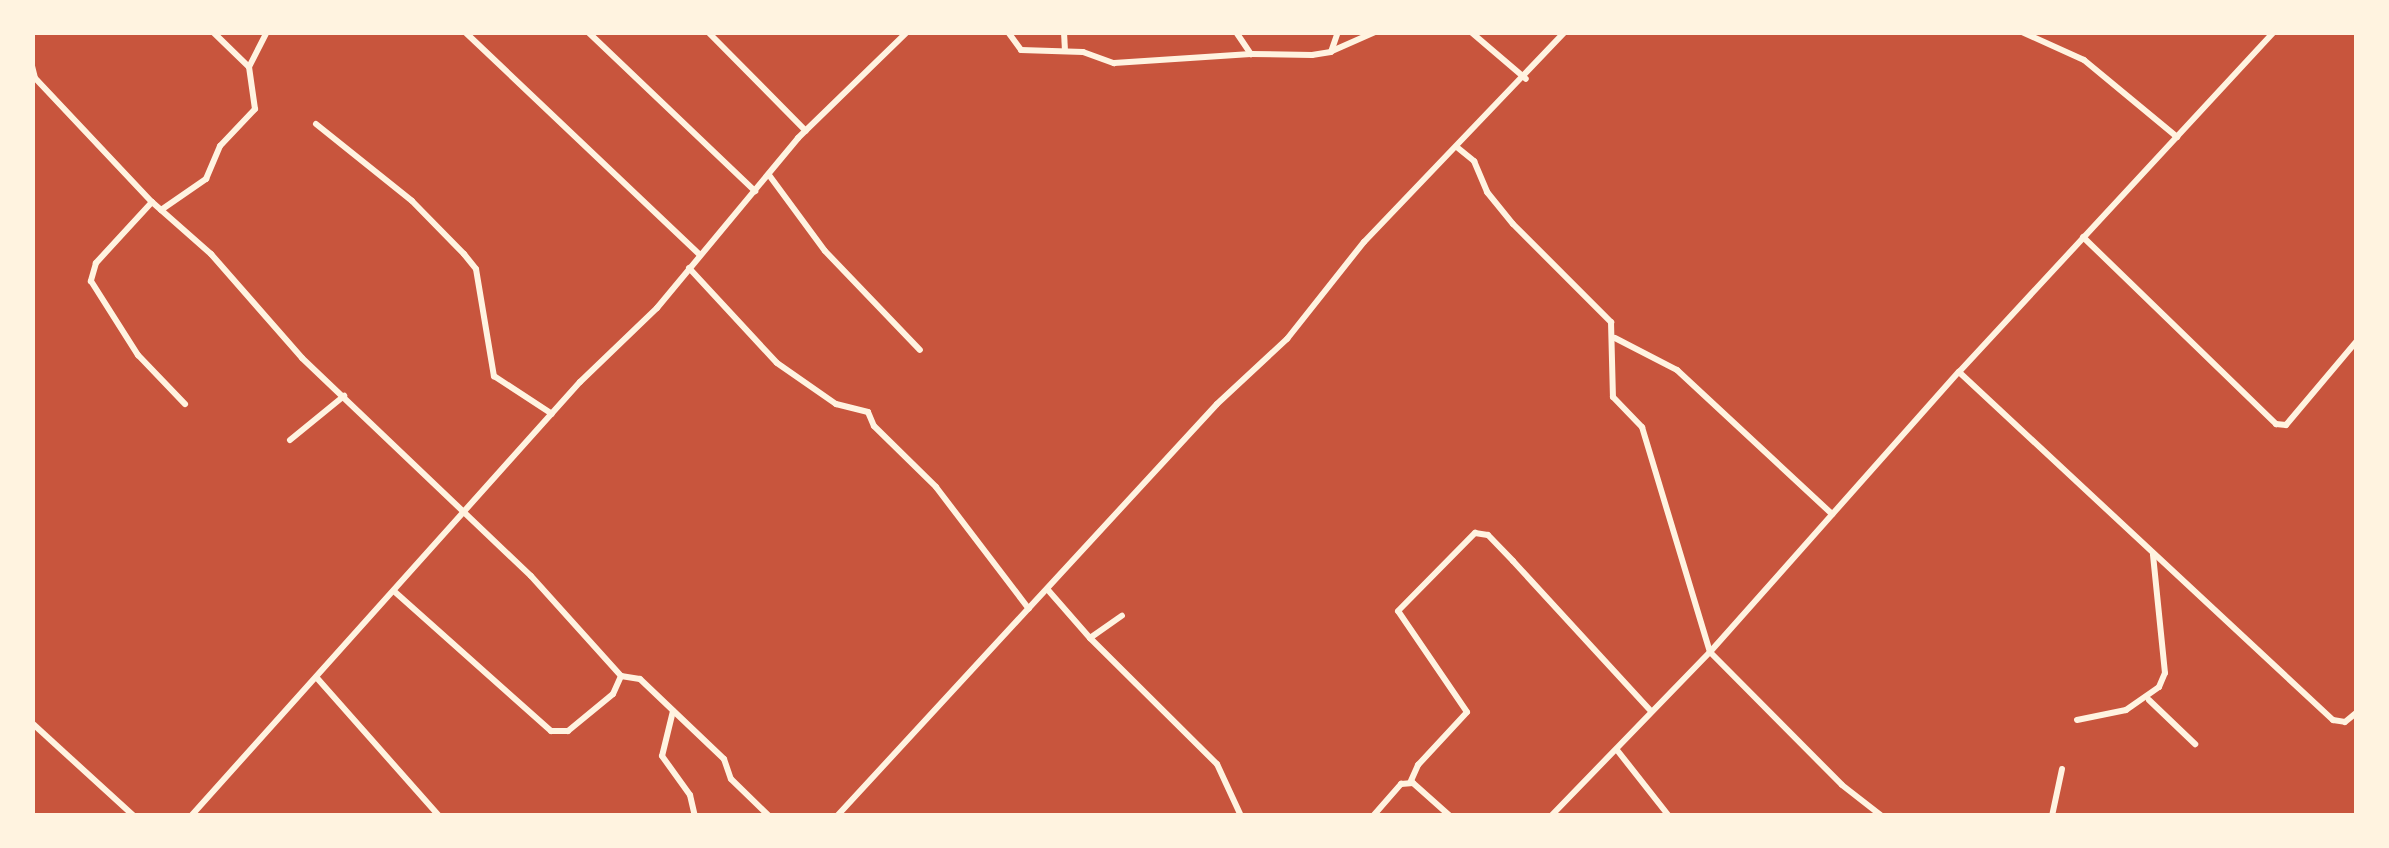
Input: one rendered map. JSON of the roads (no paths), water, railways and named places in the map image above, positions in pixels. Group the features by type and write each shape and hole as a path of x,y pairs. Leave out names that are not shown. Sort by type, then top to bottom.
{"street":[{"path":"213,32 249,67"},
{"path":"161,210 206,179 220,146 254,110 249,67 267,32"},
{"path":"465,32 700,256"},
{"path":"588,32 755,190"},
{"path":"708,32 806,131"},
{"path":"191,816 552,414 700,256 806,131 907,32"},
{"path":"1008,32 1021,50 1064,50 1114,63 1330,52 1375,32"},
{"path":"1064,32 1064,50"},
{"path":"1236,32 1251,54"},
{"path":"1330,52 1338,32"},
{"path":"1471,32 1526,78"},
{"path":"837,816 1217,404 1287,340 1364,242 1526,78 1565,32"},
{"path":"2022,32 2084,60 2177,137"},
{"path":"1556,814 1650,710 1710,652 1958,372 2274,32"},
{"path":"32,66 35,78 152,202 463,516 531,576 621,676 640,679 673,710 769,816"},
{"path":"316,124 456,244 476,269 494,376 503,388 552,414"},
{"path":"1458,148 1474,161 1487,192 1513,224 1606,313 1615,338 1613,397 1642,427 1710,652 1842,785 1882,816"},
{"path":"768,175 825,251 920,350"},
{"path":"152,202 96,263 91,281 138,355 185,404"},
{"path":"2084,238 2276,424 2286,425 2356,342"},
{"path":"689,268 777,363 836,404 868,412 874,426 936,488 1029,610"},
{"path":"1615,338 1677,370 1832,514"},
{"path":"1958,372 2333,720 2345,722 2356,712"},
{"path":"290,440 344,396"},
{"path":"1410,783 1418,765 1467,712 1429,666 1398,612 1475,532 1500,548 1650,710"},
{"path":"2077,720 2149,700 2164,673 2152,554"},
{"path":"1048,590 1090,638 1217,764 1240,816"},
{"path":"395,592 551,731 568,731 613,694 621,676"},
{"path":"1090,638 1122,616"},
{"path":"317,678 440,816"},
{"path":"2149,700 2195,744"},
{"path":"673,710 662,756 690,795 694,816"},
{"path":"32,723 134,816"},
{"path":"1617,750 1669,816"},
{"path":"2052,816 2062,769"},
{"path":"1373,816 1401,784 1410,783 1450,816"}]}
